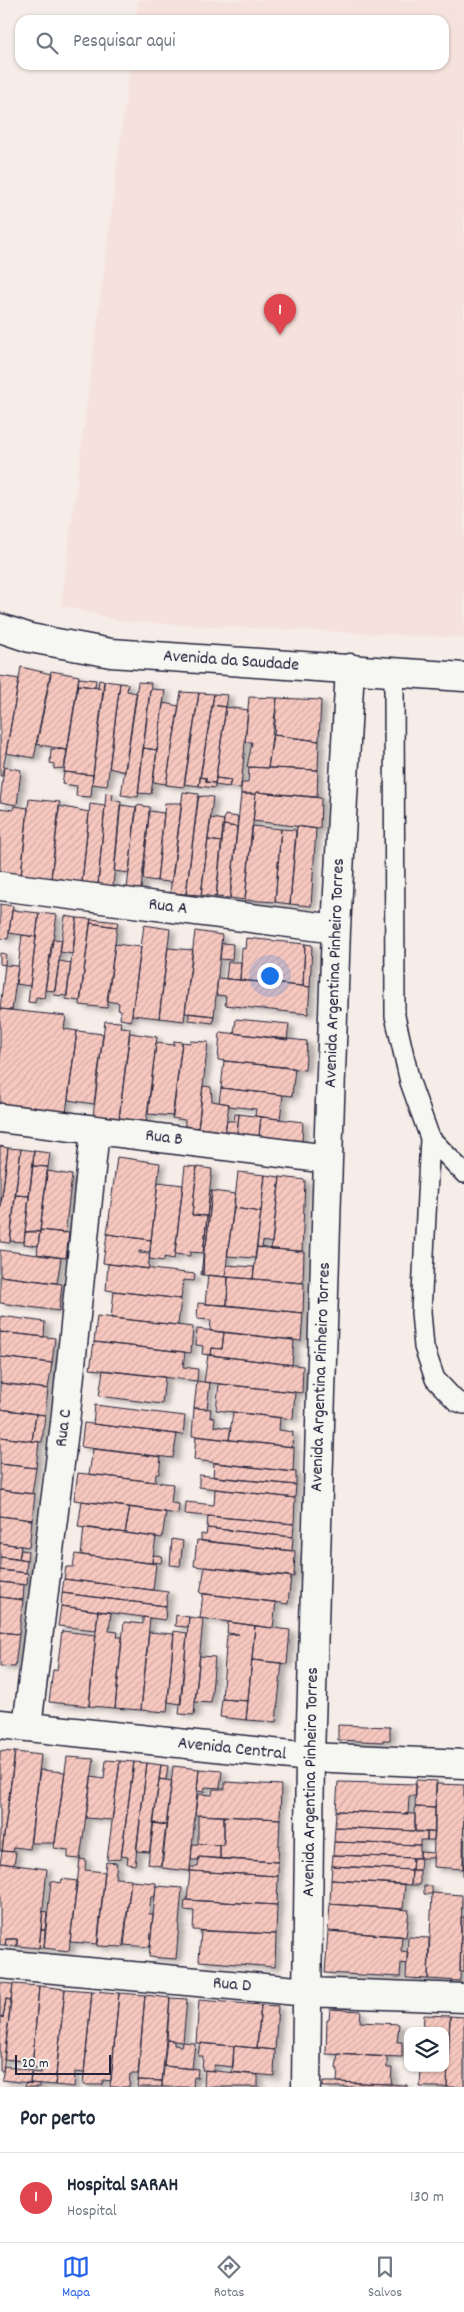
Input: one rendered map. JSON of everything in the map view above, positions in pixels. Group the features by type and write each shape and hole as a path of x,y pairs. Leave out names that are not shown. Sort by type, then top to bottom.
{"street":[{"name":"Avenida da Saudade","path":"0,628 30,638 111,653 464,677"},
{"name":"Avenida Argentina Pinheiro Torres","path":"306,2087 310,1757 328,1158 336,929 350,668"},
{"name":"Rua A","path":"0,886 336,929"},
{"name":"Rua B","path":"0,1118 328,1158"},
{"name":"Rua C","path":"28,1726 65,1423 95,1130"},
{"name":"Avenida Central","path":"0,1724 310,1757 464,1764"},
{"name":"Rua D","path":"0,1964 308,1992 464,1998"}],"lane":[{"path":"394,673 395,1016 410,1082 430,1138 421,1312 424,1347 435,1378 456,1401 464,1404"},
{"path":"430,1138 464,1172"}],"shaded area":[{"path":"138,0 464,0 464,638 123,622 61,605 129,70 449,70 449,15 136,15"}],"building":[{"path":"21,667 51,674 34,758 6,753"},
{"path":"51,671 79,676 67,750 36,744"},
{"path":"0,676 19,679 2,776 0,776"},
{"path":"79,678 96,680 95,687 78,685"},
{"path":"99,680 104,681 104,689 98,688"},
{"path":"104,681 120,683 107,786 92,784"},
{"path":"138,682 151,683 138,797 121,795"},
{"path":"120,683 128,684 127,691 137,693 125,772 109,768"},
{"path":"78,685 104,689 93,775 64,772"},
{"path":"150,689 165,690 157,750 143,748"},
{"path":"181,692 199,693 184,787 166,785"},
{"path":"199,693 214,694 199,786 184,784"},
{"path":"214,694 228,695 226,707 212,705"},
{"path":"249,697 277,698 268,768 247,767 252,742 245,742"},
{"path":"277,698 321,700 319,741 274,735"},
{"path":"163,703 179,706 166,784 153,782"},
{"path":"212,705 226,707 215,783 206,782 206,778 200,777"},
{"path":"226,707 248,710 241,788 229,787 231,780 216,778"},
{"path":"273,735 319,741 318,770 268,768"},
{"path":"143,748 157,750 151,794 138,793"},
{"path":"51,749 67,750 64,768 54,769 54,764 50,763"},
{"path":"4,767 21,770 17,805 0,802"},
{"path":"249,767 318,770 317,797 256,792 256,794 241,794 241,783 248,783"},
{"path":"64,772 93,775 91,797 76,796 77,786 62,784"},
{"path":"200,777 206,778 206,782 215,783 215,788 199,786"},
{"path":"216,778 231,780 229,787 215,785"},
{"path":"183,792 199,794 186,894 170,893"},
{"path":"256,792 321,798 320,829 253,821"},
{"path":"106,793 113,794 112,800 121,802 113,886 98,885"},
{"path":"241,794 256,794 245,900 230,898"},
{"path":"198,797 213,797 201,895 186,894"},
{"path":"29,799 60,802 51,879 21,876"},
{"path":"165,803 182,803 172,882 157,881"},
{"path":"90,804 105,806 98,885 82,883"},
{"path":"120,805 136,807 129,873 114,871"},
{"path":"137,805 150,807 141,889 127,888"},
{"path":"14,806 28,808 21,876 0,874 0,808 13,810"},
{"path":"59,806 89,812 82,883 51,879"},
{"path":"149,811 164,813 157,881 143,879"},
{"path":"225,815 238,817 237,827 223,825"},
{"path":"211,818 224,820 222,842 208,840"},
{"path":"223,825 237,827 230,898 216,897"},
{"path":"252,826 281,829 275,902 245,900"},
{"path":"297,826 316,829 311,906 290,904"},
{"path":"281,829 296,830 290,904 275,902"},
{"path":"208,840 222,842 216,897 201,895"},
{"path":"0,904 13,906 8,939 0,938"},
{"path":"12,910 39,913 36,937 9,933"},
{"path":"39,913 57,915 44,998 36,997 35,1003 28,1002"},
{"path":"65,916 77,918 73,954 60,952"},
{"path":"77,918 91,919 80,1001 66,999"},
{"path":"91,919 118,922 117,927 90,923"},
{"path":"90,923 117,927 107,1008 80,1005"},
{"path":"144,925 170,929 159,1018 132,1015"},
{"path":"195,931 222,935 214,1016 185,1013"},
{"path":"22,935 36,937 30,986 16,984"},
{"path":"246,938 305,944 303,986 240,980 242,948 245,949"},
{"path":"52,940 62,940 55,991 45,990"},
{"path":"222,943 233,944 232,960 220,959"},
{"path":"115,944 141,947 131,1021 120,1019 121,1010 118,1010 119,1003 107,1001"},
{"path":"305,944 312,945 310,987 303,986"},
{"path":"168,948 193,950 184,1021 159,1018"},
{"path":"0,953 6,954 5,965 0,964"},
{"path":"59,961 71,963 67,996 54,995"},
{"path":"228,962 241,962 240,980 226,979"},
{"path":"5,965 18,966 12,1010 0,1009"},
{"path":"218,978 310,987 308,1014 225,1005 226,996 216,995"},
{"path":"0,1009 66,1016 64,1029 77,1031 66,1113 0,1105"},
{"path":"189,1013 214,1016 213,1023 189,1020"},
{"path":"236,1019 289,1024 287,1040 234,1033"},
{"path":"105,1021 121,1022 120,1027 130,1028 119,1119 93,1116"},
{"path":"77,1031 103,1034 94,1104 68,1100"},
{"path":"220,1032 307,1041 305,1070 218,1060"},
{"path":"130,1033 157,1037 146,1123 119,1119"},
{"path":"174,1041 182,1042 173,1116 148,1114 156,1043 174,1045"},
{"path":"190,1041 208,1042 198,1129 185,1127 185,1120 172,1118 182,1042 190,1043"},
{"path":"224,1061 295,1068 292,1096 221,1088"},
{"path":"203,1086 211,1087 212,1101 229,1104 225,1132 198,1129"},
{"path":"221,1088 283,1095 280,1119 255,1116 256,1109 229,1106 229,1104 219,1102"},
{"path":"235,1114 239,1114 237,1134 225,1132 227,1121 234,1121"},
{"path":"239,1114 261,1117 259,1136 237,1134"},
{"path":"261,1117 303,1122 302,1141 259,1136"},
{"path":"0,1146 8,1148 0,1213"},
{"path":"8,1148 21,1149 10,1243 0,1242 0,1213"},
{"path":"21,1149 34,1151 29,1196 15,1195"},
{"path":"34,1151 50,1153 48,1167 33,1166"},
{"path":"117,1157 160,1163 151,1240 107,1234"},
{"path":"33,1166 48,1167 40,1232 25,1232"},
{"path":"185,1166 197,1167 192,1215 207,1216 203,1253 190,1252 190,1256 175,1254"},
{"path":"197,1167 212,1169 207,1216 192,1215"},
{"path":"47,1171 72,1175 65,1233 40,1230"},
{"path":"238,1172 265,1175 261,1212 234,1208"},
{"path":"265,1175 280,1177 272,1243 263,1241 262,1248 257,1247"},
{"path":"280,1177 305,1180 302,1251 271,1249"},
{"path":"158,1182 183,1185 174,1259 164,1257 164,1261 149,1259"},
{"path":"210,1191 212,1191 206,1246 204,1246"},
{"path":"212,1191 235,1194 225,1277 203,1275 204,1246 206,1246"},
{"path":"15,1195 29,1196 24,1242 10,1241"},
{"path":"234,1208 261,1212 255,1258 227,1256"},
{"path":"40,1230 69,1233 66,1258 37,1254"},
{"path":"25,1232 40,1232 38,1246 24,1244"},
{"path":"107,1234 151,1240 150,1252 139,1251 139,1253 150,1254 148,1269 103,1263"},
{"path":"204,1247 203,1275 201,1275"},
{"path":"257,1247 304,1252 303,1283 253,1279"},
{"path":"0,1250 61,1258 57,1283 0,1276"},
{"path":"108,1264 195,1274 194,1281 183,1280 181,1299 106,1290"},
{"path":"227,1265 254,1267 253,1279 225,1277"},
{"path":"208,1275 228,1277 227,1305 205,1304"},
{"path":"0,1276 62,1284 59,1311 0,1303"},
{"path":"228,1277 304,1283 303,1313 227,1305"},
{"path":"114,1291 181,1299 178,1325 111,1318"},
{"path":"198,1303 303,1313 301,1341 210,1331 211,1320 197,1319"},
{"path":"1,1316 45,1322 44,1337 0,1332"},
{"path":"97,1316 193,1327 191,1353 94,1342"},
{"path":"197,1329 224,1332 222,1349 212,1348 211,1355 202,1354 203,1346 196,1345"},
{"path":"0,1332 55,1338 52,1363 0,1357"},
{"path":"224,1332 294,1340 292,1365 211,1355 212,1348 222,1349"},
{"path":"94,1342 185,1352 183,1367 198,1369 197,1381 90,1369"},
{"path":"208,1355 303,1366 302,1393 204,1382"},
{"path":"0,1357 52,1363 48,1389 0,1383"},
{"path":"103,1370 165,1377 162,1404 99,1396"},
{"path":"197,1381 210,1383 207,1409 194,1408"},
{"path":"0,1383 48,1389 45,1415 0,1409"},
{"path":"219,1384 295,1392 293,1419 216,1410"},
{"path":"95,1405 185,1416 183,1435 93,1424"},
{"path":"194,1408 211,1409 210,1417 215,1418 214,1426 231,1428 229,1440 192,1436"},
{"path":"0,1409 36,1414 32,1441 0,1437"},
{"path":"233,1412 280,1418 279,1430 293,1432 292,1447 229,1440"},
{"path":"36,1414 45,1415 42,1442 32,1441"},
{"path":"84,1423 177,1434 173,1458 81,1447"},
{"path":"196,1436 294,1447 293,1472 194,1460"},
{"path":"0,1437 39,1442 36,1468 0,1464"},
{"path":"93,1449 161,1457 159,1474 156,1474 155,1482 89,1474"},
{"path":"214,1463 296,1472 296,1485 213,1477"},
{"path":"0,1464 36,1468 32,1494 0,1490"},
{"path":"78,1473 173,1484 171,1503 179,1504 178,1514 74,1500"},
{"path":"199,1475 296,1485 295,1498 199,1487"},
{"path":"215,1489 295,1498 294,1524 185,1514 186,1502 214,1505"},
{"path":"0,1490 35,1494 32,1520 0,1516"},
{"path":"82,1501 130,1507 125,1533 78,1527"},
{"path":"130,1507 166,1512 162,1538 125,1533"},
{"path":"0,1516 32,1520 29,1547 0,1543"},
{"path":"208,1516 294,1524 293,1537 207,1528"},
{"path":"84,1527 156,1537 152,1563 81,1555"},
{"path":"207,1528 293,1537 292,1551 201,1541 201,1534 206,1535"},
{"path":"172,1539 183,1541 180,1566 170,1565"},
{"path":"197,1540 295,1551 294,1577 194,1566"},
{"path":"0,1543 21,1546 19,1559 0,1557"},
{"path":"21,1550 28,1551 27,1561 19,1559"},
{"path":"75,1554 156,1564 153,1590 64,1579 66,1567 73,1567"},
{"path":"153,1555 162,1556 161,1563 152,1562"},
{"path":"0,1557 27,1561 26,1573 0,1570"},
{"path":"205,1567 291,1576 288,1604 200,1593"},
{"path":"0,1570 28,1573 27,1585 0,1582"},
{"path":"64,1579 168,1592 166,1606 62,1593"},
{"path":"0,1582 24,1585 23,1600 0,1597"},
{"path":"62,1593 166,1606 165,1620 61,1606"},
{"path":"203,1594 276,1602 273,1628 200,1618"},
{"path":"0,1597 23,1600 19,1634 0,1632"},
{"path":"61,1606 98,1611 96,1630 58,1626"},
{"path":"98,1611 111,1612 109,1631 118,1632 117,1637 122,1637 115,1708 89,1706"},
{"path":"176,1615 189,1617 188,1627 175,1626"},
{"path":"143,1617 150,1618 141,1710 115,1708 124,1622 143,1624"},
{"path":"189,1617 203,1619 194,1715 179,1714"},
{"path":"228,1622 255,1626 248,1701 222,1699 227,1635 239,1634 227,1633"},
{"path":"255,1626 290,1630 287,1664 252,1660"},
{"path":"62,1631 96,1635 89,1706 49,1702 53,1670 57,1670"},
{"path":"174,1631 187,1633 181,1704 168,1702"},
{"path":"0,1632 19,1634 15,1667 0,1666"},
{"path":"149,1632 174,1634 167,1712 141,1710"},
{"path":"200,1656 215,1657 211,1703 195,1702"},
{"path":"252,1660 282,1663 276,1722 246,1720"},
{"path":"222,1699 248,1701 246,1720 220,1717"},
{"path":"338,1725 390,1727 390,1740 383,1740 383,1742 338,1740"},
{"path":"0,1751 15,1752 2,1851 0,1851"},
{"path":"15,1752 41,1755 30,1849 14,1847 13,1852 2,1851"},
{"path":"67,1757 94,1759 80,1859 68,1858 68,1850 54,1848"},
{"path":"106,1760 120,1761 112,1820 86,1818 91,1777 104,1779"},
{"path":"120,1761 134,1762 121,1859 107,1860"},
{"path":"134,1762 147,1763 135,1865 127,1864 128,1857 121,1856"},
{"path":"147,1763 161,1765 150,1852 136,1851"},
{"path":"161,1765 168,1766 166,1780 159,1779"},
{"path":"173,1766 199,1769 190,1871 162,1868"},
{"path":"199,1769 222,1771 220,1788 205,1787 204,1792 197,1791"},
{"path":"40,1770 65,1772 55,1843 30,1843"},
{"path":"159,1779 172,1781 166,1825 153,1823"},
{"path":"416,1780 437,1781 435,1808 415,1807"},
{"path":"225,1782 281,1785 280,1819 195,1815 198,1794 212,1795 213,1789 225,1789"},
{"path":"338,1782 416,1784 416,1796 409,1796 408,1814 336,1811"},
{"path":"436,1784 464,1785 463,1869 433,1867"},
{"path":"415,1807 435,1808 435,1832 415,1832"},
{"path":"336,1811 415,1814 415,1831 335,1827"},
{"path":"198,1815 224,1816 224,1845 198,1844"},
{"path":"224,1816 280,1819 278,1862 220,1859 220,1845 224,1845"},
{"path":"153,1823 166,1825 161,1866 148,1864"},
{"path":"335,1827 427,1832 427,1840 420,1840 420,1845 334,1842"},
{"path":"427,1832 435,1832 434,1840 427,1840"},
{"path":"464,1839 464,1877 463,1877"},
{"path":"334,1842 420,1845 420,1858 333,1855"},
{"path":"192,1844 220,1845 220,1859 199,1857 198,1860 191,1860"},
{"path":"2,1851 16,1852 14,1865 0,1863"},
{"path":"420,1852 434,1853 433,1858 420,1858"},
{"path":"333,1855 413,1858 412,1870 332,1866"},
{"path":"199,1857 278,1862 278,1876 190,1871 190,1867 198,1867"},
{"path":"413,1858 421,1858 420,1870 412,1870"},
{"path":"80,1859 86,1860 85,1870 105,1872 98,1944 70,1942"},
{"path":"106,1862 117,1863 115,1878 131,1879 124,1947 97,1946"},
{"path":"0,1863 47,1869 39,1948 17,1946 17,1939 6,1939 5,1945 0,1945"},
{"path":"332,1866 412,1870 411,1885 331,1880"},
{"path":"412,1870 420,1870 420,1885 411,1885"},
{"path":"190,1871 278,1876 277,1905 187,1900"},
{"path":"62,1879 77,1881 69,1951 44,1948 51,1881 61,1883"},
{"path":"331,1880 405,1884 403,1909 330,1904"},
{"path":"131,1881 156,1883 155,1897 151,1897 149,1914 153,1914 150,1947 123,1945"},
{"path":"156,1886 182,1888 176,1959 149,1957"},
{"path":"424,1886 432,1886 432,1894 424,1894"},
{"path":"432,1893 462,1895 460,1981 428,1979"},
{"path":"185,1900 277,1905 276,1934 193,1930 194,1911 184,1910"},
{"path":"330,1904 409,1910 406,1937 328,1931"},
{"path":"43,1911 47,1912 45,1930 41,1930"},
{"path":"461,1917 464,1917 464,1972 460,1972"},
{"path":"41,1930 45,1930 44,1948 39,1948"},
{"path":"201,1931 276,1934 275,1967 199,1961"},
{"path":"328,1931 402,1936 401,1951 408,1952 407,1964 401,1963 400,1977 325,1973"},
{"path":"408,1937 429,1938 428,1979 406,1978"},
{"path":"6,1939 17,1939 17,1946 5,1945"},
{"path":"0,1983 13,1984 11,2000 6,1999 3,2018 0,2017"},
{"path":"13,1984 39,1986 32,2068 22,2067 23,2061 4,2059"},
{"path":"39,1986 65,1989 55,2085 30,2083 31,2072 41,2073 41,2068 32,2067"},
{"path":"65,1989 92,1991 84,2073 75,2072 74,2087 55,2085"},
{"path":"92,1991 119,1993 111,2081 103,2080 103,2085 83,2085"},
{"path":"119,1993 145,1995 138,2074 130,2074 129,2087 110,2087"},
{"path":"145,1995 170,1998 162,2081 138,2080"},
{"path":"170,1998 187,1999 183,2042 167,2040"},
{"path":"6,1999 11,2000 3,2071 0,2071 0,2017 3,2018"},
{"path":"199,2000 261,2005 257,2048 196,2043"},
{"path":"261,2005 278,2006 275,2050 257,2048"},
{"path":"330,2009 361,2011 360,2022 399,2024 397,2042 402,2042 402,2057 326,2054 327,2020 329,2020"},
{"path":"424,2015 450,2016 449,2040 449,2027 423,2027"},
{"path":"450,2016 464,2017 464,2087 447,2087"},
{"path":"167,2040 174,2041 174,2045 181,2046 182,2042 195,2043 192,2069 164,2066"},
{"path":"200,2043 234,2046 233,2067 214,2065 214,2071 202,2070 203,2056 198,2056"},
{"path":"234,2046 275,2050 274,2076 232,2072"},
{"path":"338,2054 387,2057 387,2068 392,2068 391,2084 337,2082"},
{"path":"4,2066 32,2071 30,2083 2,2080"},
{"path":"164,2066 198,2069 197,2078 194,2077 193,2087 162,2087"},
{"path":"205,2070 258,2075 258,2087 204,2087"},
{"path":"421,2072 448,2072 447,2087 420,2087"},
{"path":"138,2080 162,2081 162,2087 137,2087"},
{"path":"323,2082 407,2085 407,2087 322,2087"},
{"path":"26,2083 40,2084 40,2087 25,2087"}],"place":[{"name":"Hospital SARAH","path":"280,335"}]}
